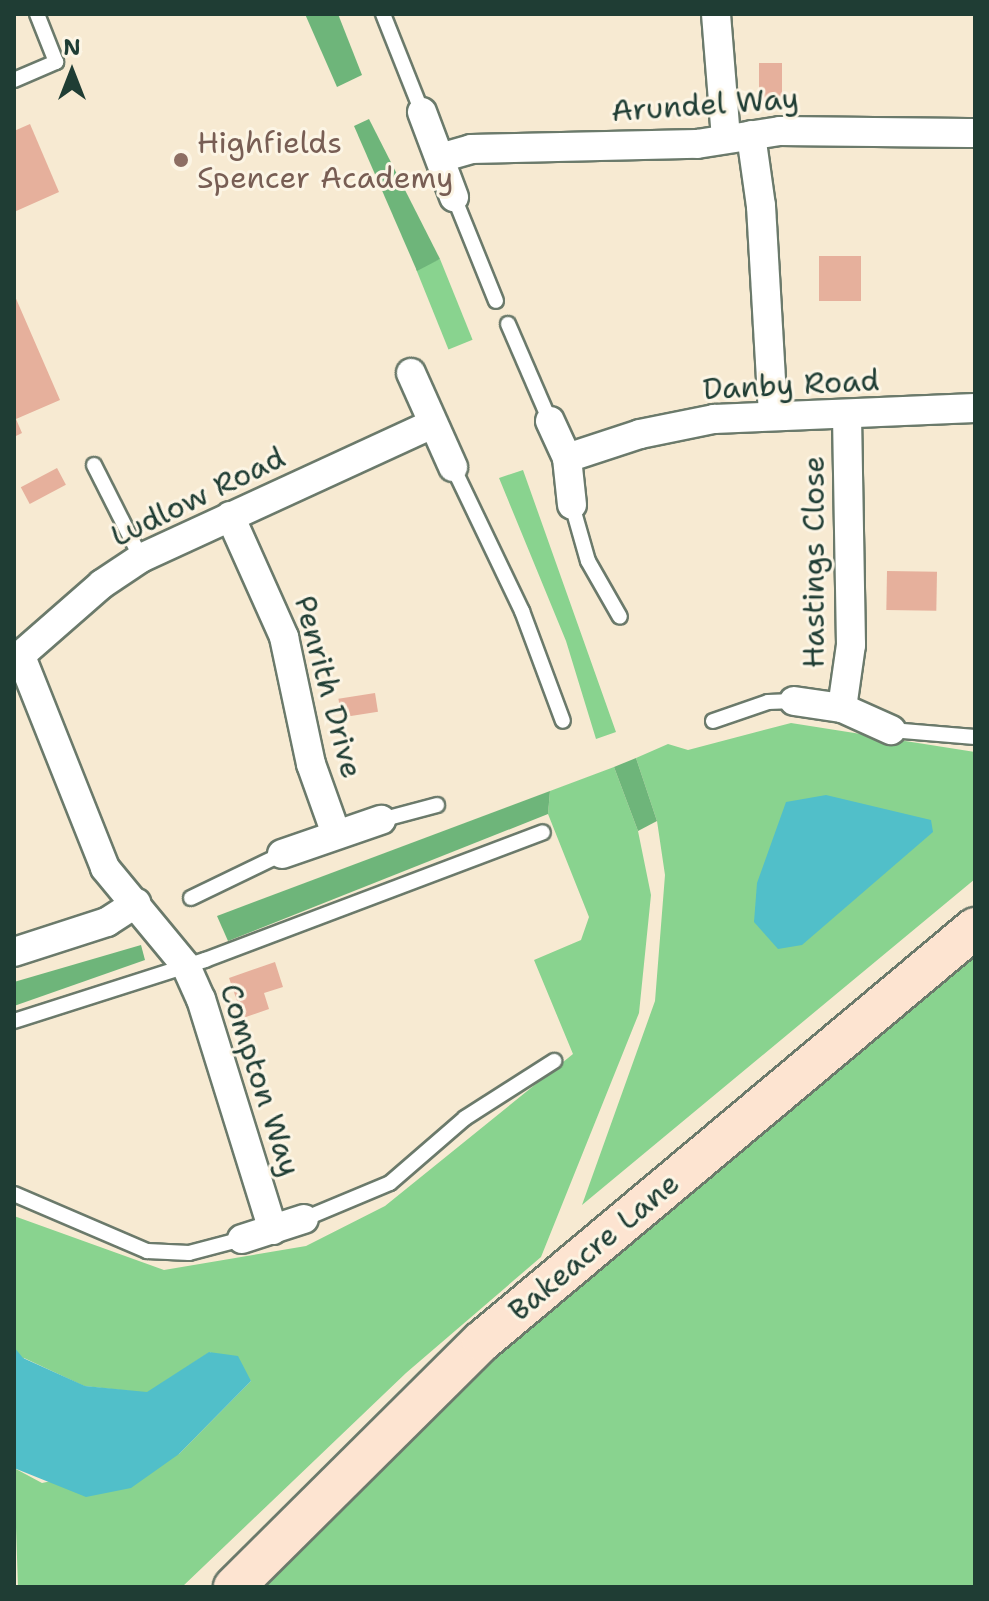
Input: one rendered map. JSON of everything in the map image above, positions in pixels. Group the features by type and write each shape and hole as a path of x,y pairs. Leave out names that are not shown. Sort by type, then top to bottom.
{"street":[{"path":"716,14 738,136 761,206 773,415"},
{"path":"422,112 454,197"},
{"name":"Arundel Way","path":"440,158 471,149 697,144 738,136 975,133"},
{"path":"411,373 453,467"},
{"name":"Danby Road","path":"567,458 655,431 714,419 975,408"},
{"name":"Hastings Close","path":"842,708 851,645 847,415"},
{"path":"550,421 567,458 572,505"},
{"name":"Ludlow Road","path":"18,660 102,584 141,558 433,424"},
{"name":"Penrith Drive","path":"230,516 284,637 311,764 336,834"},
{"name":"Compton Way","path":"18,660 40,695 85,827 105,868 186,966 201,999 273,1230"},
{"name":"Hastings Close","path":"794,701 842,708 891,730"},
{"path":"282,854 381,820"},
{"path":"14,952 107,922 136,903"},
{"name":"Bakeacre Lane","path":"234,1587 482,1341 975,928"},
{"path":"242,1239 304,1219"}],"lane":[{"path":"14,80 56,62 37,14"},
{"path":"383,14 422,112"},
{"path":"454,197 496,301"},
{"path":"508,324 550,421"},
{"path":"94,465 141,558"},
{"path":"453,467 522,611 563,721"},
{"path":"572,505 588,561 620,617"},
{"path":"713,721 768,702 794,701"},
{"path":"891,730 975,737"},
{"path":"381,820 437,805"},
{"path":"14,1021 186,966 543,832"},
{"path":"191,898 282,854"},
{"path":"304,1219 390,1183 465,1118 554,1061"},
{"path":"14,1194 147,1251 189,1253 242,1239"}],"green space":[{"path":"305,14 338,14 362,75 337,87"},
{"path":"369,119 440,259 417,271 354,126"},
{"path":"440,259 473,340 448,349 416,269"},
{"path":"523,470 616,732 596,739 566,641 499,478"},
{"path":"791,723 975,752 975,879 582,1205 655,1001 665,875 657,821 636,758 668,744 688,750"},
{"path":"636,758 657,821 638,831 614,767"},
{"path":"614,767 638,831 651,895 639,1013 541,1257 406,1373 182,1587 18,1587 14,1468 42,1483 179,1454 251,1381 210,1352 147,1393 84,1386 24,1358 14,1440 14,1216 164,1270 306,1246 385,1206 573,1054 534,960 581,940 589,917 548,814 550,791"},
{"path":"550,791 548,814 228,941 217,916"},
{"path":"975,930 975,1587 234,1587"},
{"path":"141,945 145,960 14,1006 14,982"}],"water":[{"path":"826,795 931,820 933,832 802,945 778,949 754,922 757,883 786,802"},
{"path":"14,1347 23,1358 85,1386 147,1392 209,1352 238,1356 251,1381 179,1454 131,1488 86,1497 14,1468"}],"building":[{"path":"759,63 782,63 782,106 759,106"},
{"path":"30,124 59,192 14,212 14,131"},
{"path":"819,256 861,256 861,301 819,301"},
{"path":"14,294 60,400 16,419 22,433 14,437"},
{"path":"57,468 66,485 30,504 21,487"},
{"path":"887,571 937,572 936,611 886,610"},
{"path":"375,693 378,712 341,718 338,699"},
{"path":"275,962 283,987 264,993 269,1009 243,1018 229,978"}],"place":[{"name":"Highfields Spencer Academy","path":"181,160"}]}
